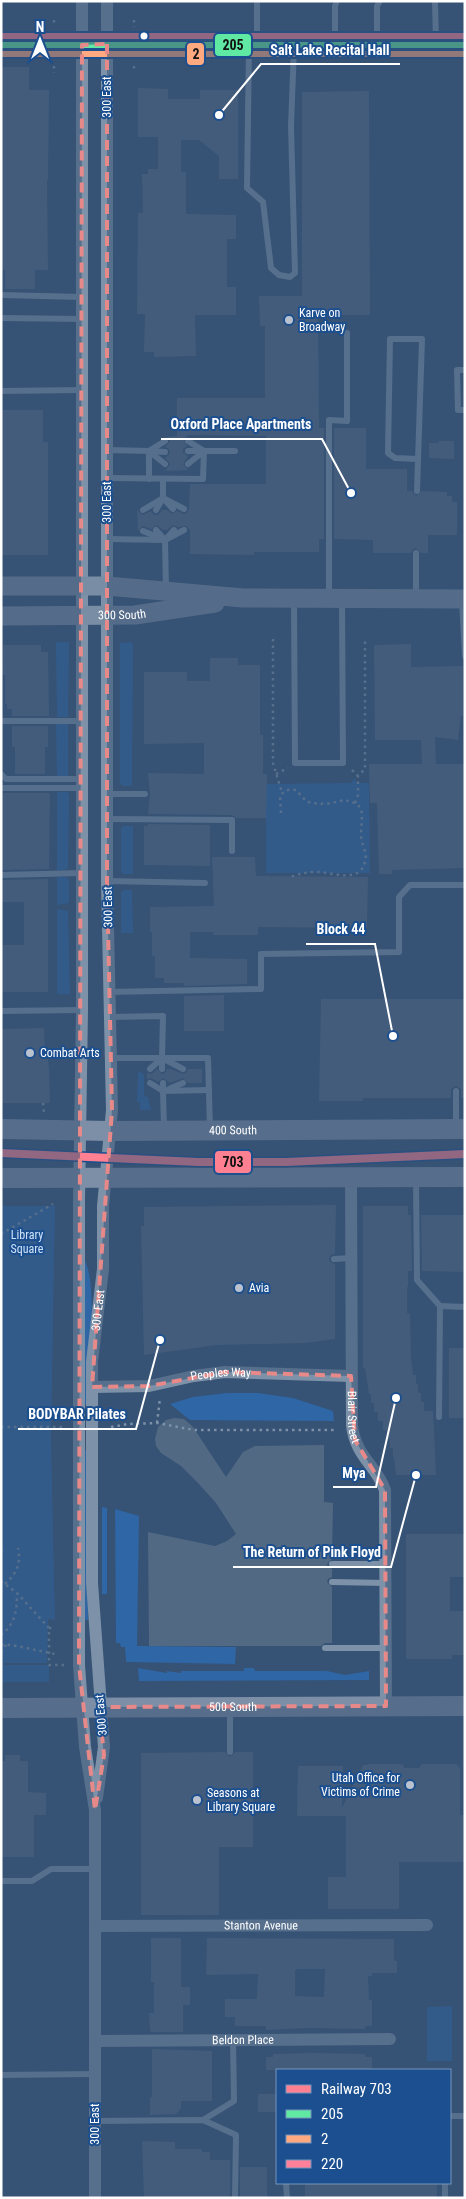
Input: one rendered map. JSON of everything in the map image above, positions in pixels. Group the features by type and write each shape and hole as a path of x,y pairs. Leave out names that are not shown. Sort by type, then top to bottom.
{"main road":[{"name":"400 South","path":"1,1129 110,1131 460,1130"},
{"path":"1,1178 465,1177"},
{"name":"500 South","path":"1,1708 465,1706"}],"street":[{"name":"300 East","path":"82,1 82,1010 79,1179 79,1665 104,1755 95,1810"},
{"name":"300 East","path":"95,2198 95,1810 90,1707 92,1388 93,1346 103,1269 103,1206 110,1131 112,1058 109,1017 107,881 106,1"},
{"path":"1,45 465,45"},
{"name":"300 South","path":"1,586 107,586 243,598 463,599"},
{"name":"300 South","path":"1,616 135,615 243,598"},
{"name":"Blair Street","path":"351,1177 352,1426 360,1453 381,1479 385,1490 386,1706"},
{"name":"Peoples Way","path":"92,1388 149,1386 194,1376 225,1372 351,1376"},
{"name":"Stanton Avenue","path":"96,1926 427,1925"},
{"name":"Beldon Place","path":"95,2041 390,2039"}],"lane":[{"path":"257,1 253,45 247,188 263,202 271,268 279,275 290,277 295,273 291,126 294,45"},
{"path":"335,45 335,6 337,1"},
{"path":"378,45 378,6 380,1"},
{"path":"435,1 436,45"},
{"path":"1,295 82,296"},
{"path":"1,318 82,319"},
{"path":"294,599 295,763 343,763 329,420 347,421 347,334"},
{"path":"417,491 422,339 390,339 388,453 395,458 418,459"},
{"path":"465,370 457,370 458,410 465,410"},
{"path":"1,391 82,390"},
{"path":"149,451 165,441"},
{"path":"188,441 204,451"},
{"path":"107,450 165,452"},
{"path":"149,451 165,464"},
{"path":"149,451 149,479"},
{"path":"188,451 235,451"},
{"path":"188,464 204,451"},
{"path":"107,478 203,479 204,451"},
{"path":"163,479 164,498 173,510"},
{"path":"164,498 184,509"},
{"path":"143,510 164,498"},
{"path":"156,510 164,498"},
{"path":"156,530 165,540 166,590"},
{"path":"165,540 174,530"},
{"path":"107,538 165,540 184,530"},
{"path":"143,531 165,540"},
{"path":"416,553 416,599"},
{"path":"463,599 465,656"},
{"path":"1,721 82,721"},
{"path":"1,774 6,779 82,783"},
{"path":"1,788 82,783"},
{"path":"108,794 145,794"},
{"path":"108,819 232,820 232,850"},
{"path":"1,875 82,874"},
{"path":"107,881 204,883"},
{"path":"109,992 261,989 261,954 399,952 399,897 410,885 465,885"},
{"path":"1,1011 82,1010"},
{"path":"109,1017 163,1016 162,1069"},
{"path":"112,1058 208,1058 210,1130"},
{"path":"150,1069 162,1058"},
{"path":"162,1058 183,1069"},
{"path":"150,1083 163,1087 209,1090"},
{"path":"163,1087 183,1083"},
{"path":"163,1087 164,1131"},
{"path":"456,1091 460,1130"},
{"path":"416,1177 417,1280 440,1306 439,1417"},
{"path":"334,1259 351,1258"},
{"path":"440,1306 465,1307"},
{"path":"332,1564 386,1564"},
{"path":"332,1582 386,1583"},
{"path":"325,1648 386,1648"},
{"path":"230,1706 230,1752"},
{"path":"1,1881 32,1881 51,1869 95,1869"},
{"path":"203,2120 234,2101 233,2040"},
{"path":"1,2075 95,2074"},
{"path":"451,2116 465,2116"},
{"path":"95,2121 203,2120 236,2135 235,2198"},
{"path":"286,2184 287,2198"},
{"path":"445,2184 445,2198"}],"path":[{"path":"54,20 54,25"},
{"path":"134,20 134,26"},
{"path":"54,66 54,73"},
{"path":"134,66 134,71"},
{"path":"273,639 273,763 282,793 279,801 281,813"},
{"path":"355,803 358,795 358,776 365,769 365,639"},
{"path":"276,774 288,768"},
{"path":"352,770 358,776"},
{"path":"282,793 296,790 306,801 311,803 326,804 345,800 355,803 361,808 363,819 361,836 366,858 363,869 351,875 313,872 290,876"},
{"path":"43,1103 44,1112"},
{"path":"1,1234 53,1204"},
{"path":"157,1423 160,1398"},
{"path":"111,1427 128,1424 157,1423 194,1430 336,1430"},
{"path":"1,1427 67,1427"},
{"path":"5,1584 15,1575 18,1569 20,1559 18,1548"},
{"path":"1,1581 17,1593 49,1628 49,1665 62,1665"},
{"path":"1,1635 8,1630 15,1617 17,1593"},
{"path":"49,1628 55,1628"},
{"path":"1,1645 55,1654"},
{"path":"1,1652 6,1645"}],"highlighted area":[{"path":"107,44 107,881 112,1110 92,1387 149,1386 225,1372 351,1376 355,1440 385,1490 386,1706 99,1707 104,1755 95,1810 79,1665 82,45"}],"green space":[{"path":"56,642 69,642 68,717 57,717"},
{"path":"130,642 133,644 132,786 123,786 120,783 120,643"},
{"path":"56,723 68,723 68,776 57,777"},
{"path":"354,778 357,783 369,783 370,873 266,873 266,784 351,783"},
{"path":"57,792 67,792 69,794 68,868 65,870 57,870"},
{"path":"123,826 133,826 133,874 123,874 121,872 121,828"},
{"path":"57,877 69,879 69,903 57,905"},
{"path":"124,890 132,890 133,933 121,933 121,893"},
{"path":"57,909 68,911 70,994 57,994"},
{"path":"138,1072 143,1073 144,1096 148,1097 151,1110 140,1110 140,1102 137,1102"},
{"name":"Library Square","path":"1,1206 55,1206 51,1438 55,1620 48,1619 47,1663 1,1663"},
{"path":"84,1259 91,1288 92,1307 86,1405 83,1404"},
{"path":"227,1393 258,1393 293,1398 333,1411 334,1421 190,1420 170,1404 193,1397"},
{"path":"83,1450 86,1450 88,1620 84,1620"},
{"path":"102,1507 107,1508 107,1594 102,1594"},
{"path":"115,1509 139,1516 137,1646 236,1647 235,1664 126,1662 125,1647 121,1647 120,1643 116,1643"},
{"path":"1,1665 49,1665 49,1682 1,1682"},
{"path":"138,1668 167,1673 167,1671 181,1673 181,1671 244,1671 244,1668 254,1668 255,1671 327,1671 345,1675 369,1671 369,1680 139,1681"},
{"path":"452,2006 452,2061 427,2061 427,2007"}],"building":[{"path":"2,67 29,67 29,90 49,90 48,270 35,270 35,289 5,289 5,270 1,270"},
{"path":"138,88 168,89 168,99 200,99 200,90 238,90 238,179 219,179 219,156 199,140 181,140 181,172 186,172 186,214 236,215 236,239 227,239 227,287 236,287 236,315 195,315 196,356 154,357 154,352 144,352 145,314 137,314 138,213 143,213 142,174 148,174 148,169 158,169 158,137 138,137"},
{"name":"Karve on Broadway","path":"369,91 370,315 318,315 319,428 324,428 324,539 319,539 319,552 254,552 254,555 190,554 190,530 186,526 178,527 173,525 167,530 163,530 157,525 151,529 143,526 138,531 137,510 143,515 151,511 154,515 158,515 162,510 167,510 172,514 177,511 184,514 187,513 189,509 190,484 266,484 266,436 188,435 183,440 187,446 183,449 183,453 188,456 183,464 188,470 165,471 170,464 165,458 170,453 169,449 165,447 170,441 167,437 177,436 177,398 265,398 265,326 260,326 259,296 302,296 302,92"},
{"path":"1,410 43,410 43,442 48,442 48,555 1,555"},
{"path":"334,428 366,428 366,469 407,469 407,491 412,491 416,496 422,491 447,492 447,496 452,496 452,502 457,502 457,535 428,535 428,553 421,553 416,548 411,553 373,553 373,540 334,539"},
{"path":"438,441 454,441 454,459 429,458 429,443 439,443"},
{"path":"411,644 411,667 463,666 463,716 461,716 458,740 435,737 436,764 465,764 465,868 392,870 392,874 379,874 377,803 370,803 369,764 422,764 421,740 375,740 374,645"},
{"path":"3,645 41,645 41,652 48,652 49,716 12,716 12,709 7,709 7,704 5,704 5,675 1,675"},
{"path":"210,658 238,658 238,665 260,665 260,735 263,735 263,774 267,774 266,818 236,818 232,815 148,814 150,794 148,773 204,774 204,743 144,744 144,672 187,672 187,681 210,681"},
{"path":"12,726 48,726 48,747 45,747 45,774 15,774 15,747 12,747"},
{"path":"1,793 50,793 49,869 1,870"},
{"path":"148,824 210,825 210,866 144,865 144,826 148,826"},
{"path":"212,857 255,857 256,876 368,877 367,928 258,927 258,935 213,935 213,932 190,932 190,958 247,959 247,984 184,986 184,983 164,983 164,978 155,978 155,956 152,956 152,932 150,932 150,907 214,906"},
{"path":"48,879 48,992 1,992 1,945 24,945 24,902 1,902 1,880"},
{"path":"224,995 224,1031 184,1031 184,996"},
{"path":"321,999 465,999 465,1098 461,1098 461,1089 456,1086 451,1089 451,1098 363,1098 363,1101 319,1101"},
{"path":"44,1028 45,1059 48,1059 49,1070 50,1103 1,1103 1,1029"},
{"path":"157,1069 162,1074 167,1069 171,1069 183,1074 188,1069 202,1069 202,1083 188,1083 183,1078 170,1083 163,1078 158,1082 151,1078 147,1079 147,1073 152,1074"},
{"name":"Avia","path":"336,1205 335,1254 331,1255 329,1259 330,1262 335,1264 335,1339 305,1343 217,1345 144,1355 141,1226 144,1226 144,1207"},
{"path":"363,1206 408,1206 408,1215 411,1215 412,1271 408,1271 407,1313 410,1314 411,1357 413,1375 416,1375 418,1393 421,1393 421,1402 424,1402 424,1411 433,1411 436,1475 396,1475 393,1448 390,1448 390,1439 387,1439 387,1430 383,1430 383,1421 378,1421 378,1412 374,1412 374,1403 371,1403 371,1394 369,1394 365,1368 363,1368"},
{"path":"421,1215 465,1215 465,1272 422,1271"},
{"path":"449,1348 465,1348 465,1418 449,1418"},
{"path":"174,1418 184,1419 193,1427 226,1477 243,1452 255,1446 324,1445 324,1502 333,1503 332,1559 327,1564 332,1569 332,1577 327,1582 332,1587 332,1643 325,1643 321,1646 149,1646 148,1532 215,1546 227,1541 236,1534 216,1503 198,1483 181,1466 161,1453 156,1446 155,1439 158,1427 166,1420"},
{"path":"406,1534 465,1534 465,1577 450,1577 450,1611 465,1611 465,1655 452,1655 452,1659 406,1659"},
{"name":"Seasons at Library Square","path":"225,1752 230,1757 235,1752 253,1752 253,1847 219,1847 219,1915 141,1915 141,1753"},
{"path":"5,1755 20,1755 20,1761 28,1761 28,1792 46,1793 46,1815 34,1815 34,1857 1,1857 1,1761 5,1761"},
{"path":"397,1764 403,1765 404,1768 419,1768 422,1764 456,1764 460,1768 460,1815 465,1815 465,1862 399,1862 399,1909 328,1909 328,1877 346,1877 346,1816 297,1816 298,1766 343,1766 342,1808 363,1765"},
{"path":"151,1938 181,1938 181,1987 190,1987 190,2005 183,2005 183,2032 151,2032 150,2030 149,2013 154,2013 154,1982 151,1982"},
{"path":"207,1938 394,1939 394,1961 397,1961 397,1973 372,1973 372,1976 368,1976 369,2000 372,2000 372,2026 365,2026 365,2029 308,2028 266,2030 266,2026 235,2026 235,2017 225,2017 225,1999 257,1999 258,1974 206,1975","holes":["297,1969 325,1969 324,1997 295,1996 295,1971"]},
{"path":"152,2049 212,2051 212,2101 181,2101 181,2108 176,2114 150,2115"},
{"path":"273,2054 365,2054 365,2057 372,2057 372,2069 266,2070 266,2057 273,2057"},
{"path":"258,2094 276,2094 276,2112 258,2112"},
{"path":"142,2141 175,2142 175,2149 202,2149 202,2152 210,2152 210,2160 230,2160 230,2198 144,2198"},
{"path":"240,2167 267,2167 267,2198 240,2198"},
{"path":"305,2184 437,2184 437,2198 305,2198"}],"rail line":[{"name":"703","path":"1,1153 198,1162 286,1162 465,1154"}],"transit line":[{"name":"220","path":"1,36 465,36"},
{"name":"205","path":"1,45 465,45"},
{"name":"2","path":"1,54 465,54"}],"place":[{"name":"Salt Lake Recital Hall","path":"219,115"},
{"name":"Karve on Broadway","path":"289,320"},
{"name":"Oxford Place Apartments","path":"351,493"},
{"name":"Block 44","path":"393,1036"},
{"name":"Combat Arts","path":"30,1053"},
{"name":"Avia","path":"239,1288"},
{"name":"BODYBAR Pilates","path":"160,1340"},
{"name":"Mya","path":"396,1398"},
{"name":"The Return of Pink Floyd","path":"416,1475"},
{"name":"Utah Office for Victims of Crime","path":"410,1785"},
{"name":"Seasons at Library Square","path":"197,1800"}]}
